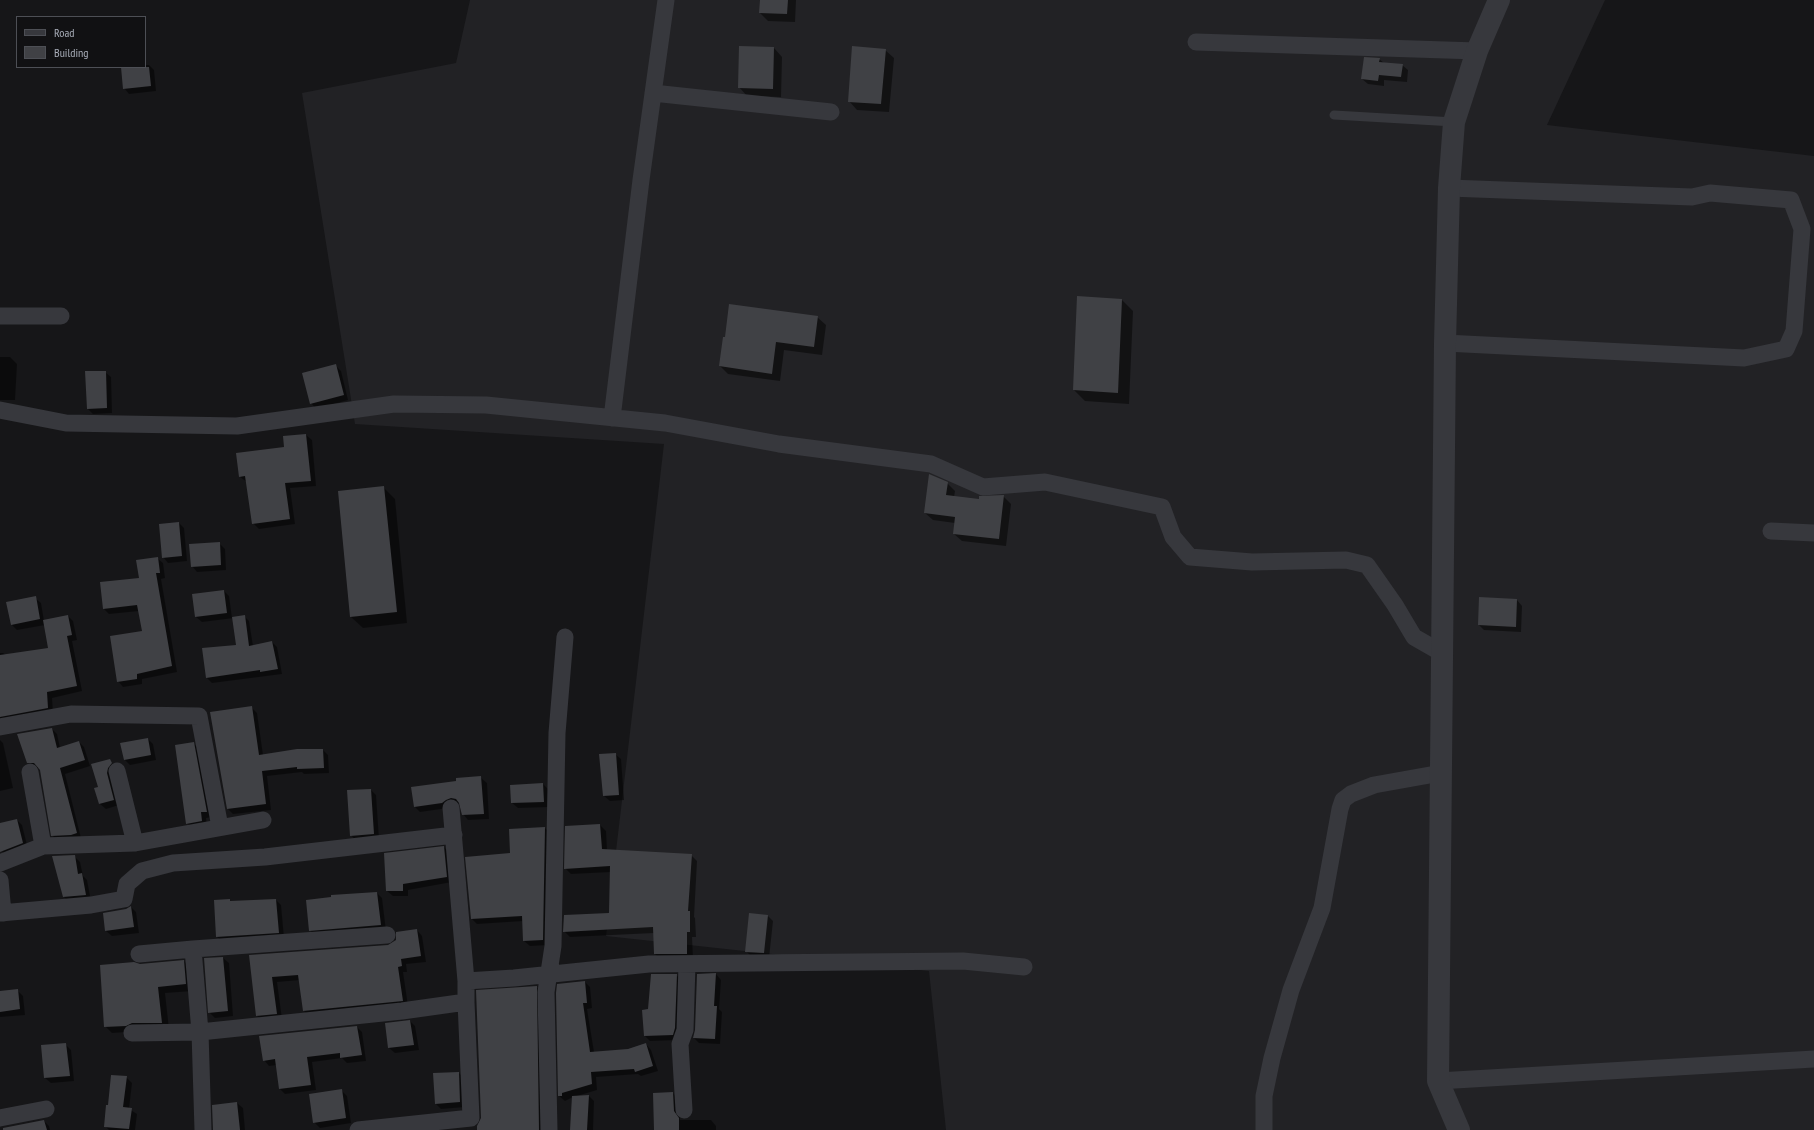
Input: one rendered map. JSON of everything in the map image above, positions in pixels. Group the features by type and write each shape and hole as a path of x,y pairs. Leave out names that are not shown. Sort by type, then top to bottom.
{"street":[{"path":"612,418 666,0"},
{"path":"1459,1130 1438,1081 1445,343 1449,188 1454,122 1477,51 1499,0"},
{"path":"1196,42 1477,51"},
{"path":"653,93 831,112"},
{"path":"1445,343 1744,358 1786,349 1794,331 1802,229 1791,200 1710,193 1692,197 1449,188"},
{"path":"0,316 61,316"},
{"path":"0,410 66,422 237,426 394,404 486,405 665,423 779,444 931,464 983,487 1044,482 1162,506 1173,537 1190,557 1252,562 1346,560 1367,565 1395,605 1414,637 1442,653"},
{"path":"1771,531 1814,533"},
{"path":"549,1130 546,992 553,946 557,733 565,637"},
{"path":"0,727 71,714 199,716 220,827"},
{"path":"117,771 135,843"},
{"path":"30,772 43,846"},
{"path":"1264,1130 1264,1096 1272,1058 1291,990 1322,908 1343,800 1351,794 1374,785 1441,773"},
{"path":"358,1130 472,1124 466,981 451,808"},
{"path":"0,863 43,846 135,843 263,820"},
{"path":"0,880 2,913 91,905 124,899 127,884 142,871 173,863 265,857 454,835"},
{"path":"139,954 387,935"},
{"path":"193,949 200,1032 203,1130"},
{"path":"466,981 548,975 649,964 963,961 1024,966"},
{"path":"684,1110 680,1044 685,1030 686,964"},
{"path":"132,1033 200,1032 402,1011 466,1002"},
{"path":"1438,1081 1814,1059"},
{"path":"0,1118 46,1109"}],"lane":[{"path":"1334,115 1454,122"}],"shaded area":[{"path":"470,0 1605,0 1547,125 1814,156 1814,1130 946,1130 929,971 606,936 664,444 355,424 302,93 456,63"}],"building":[{"path":"760,0 788,0 787,14 759,13"},
{"path":"739,46 774,47 773,89 738,88"},
{"path":"852,46 886,49 881,104 848,102"},
{"path":"1364,57 1380,58 1379,62 1403,64 1401,77 1379,75 1378,81 1361,79"},
{"path":"149,67 151,86 123,89 121,68"},
{"path":"1077,296 1122,299 1118,393 1073,390"},
{"path":"729,304 818,316 814,347 776,342 772,374 719,366 723,337 725,337"},
{"path":"336,364 344,395 310,404 302,373"},
{"path":"85,371 106,371 107,408 87,409"},
{"path":"306,434 311,481 285,483 290,519 252,524 245,476 239,477 236,453 284,447 283,436"},
{"path":"929,474 948,482 946,495 979,499 979,496 1004,495 999,539 953,534 955,517 924,513"},
{"path":"384,486 397,612 350,617 338,491"},
{"path":"179,522 182,556 162,558 159,524"},
{"path":"220,542 221,565 191,567 189,544"},
{"path":"158,557 160,573 156,573 172,666 137,674 137,679 117,682 110,636 142,631 137,605 103,609 100,582 139,578 136,560"},
{"path":"224,590 227,613 195,617 192,594"},
{"path":"36,596 40,619 11,625 6,602"},
{"path":"1479,597 1517,599 1516,627 1478,625"},
{"path":"68,615 72,635 67,636 77,686 47,692 48,708 0,717 0,655 48,648 43,620"},
{"path":"245,615 249,646 272,641 278,669 260,672 260,670 206,678 202,648 236,645 232,617"},
{"path":"252,706 259,755 297,749 323,749 324,768 297,769 297,767 262,771 266,804 227,809 210,712"},
{"path":"52,728 57,748 79,741 85,760 60,768 77,833 71,835 51,836 40,770 34,763 27,763 17,734"},
{"path":"148,738 151,755 124,760 120,743"},
{"path":"194,742 207,812 201,812 202,821 186,824 175,745"},
{"path":"616,753 619,795 603,796 599,754"},
{"path":"110,759 112,763 108,768 107,773 114,800 99,804 94,788 98,787 91,764"},
{"path":"481,776 484,814 462,815 459,803 456,799 451,798 442,803 414,807 411,787 456,781 456,778"},
{"path":"543,783 544,802 511,803 510,785"},
{"path":"371,789 374,834 350,836 347,790"},
{"path":"17,819 23,843 0,852 0,823"},
{"path":"600,824 602,849 692,854 688,911 690,911 690,932 687,932 687,954 654,954 653,927 563,932 564,915 609,913 610,866 564,869 565,826"},
{"path":"545,827 543,940 523,941 522,916 471,919 465,857 510,853 509,829"},
{"path":"444,846 447,877 403,884 403,891 386,891 384,853"},
{"path":"75,855 78,874 82,873 86,895 63,897 52,856"},
{"path":"377,892 381,925 309,931 306,900 331,897 331,895"},
{"path":"230,899 230,901 276,899 279,933 216,937 214,900"},
{"path":"131,906 134,927 105,931 103,913 126,909"},
{"path":"749,913 768,915 764,953 745,952"},
{"path":"417,929 421,956 401,959 402,966 398,967 403,1001 303,1011 298,975 272,977 277,1014 256,1016 249,955 388,945 396,940 396,932"},
{"path":"223,957 228,1011 208,1013 204,958"},
{"path":"184,960 186,984 158,987 162,1023 132,1023 126,1026 104,1027 100,965 134,962 140,964"},
{"path":"716,973 714,1006 717,1006 715,1039 693,1038 695,1030 697,974"},
{"path":"651,974 677,974 675,1028 673,1035 644,1036 642,1010 648,1009"},
{"path":"585,981 587,1003 583,1003 590,1052 628,1049 646,1043 653,1066 635,1072 634,1069 591,1072 592,1084 562,1093 562,1096 558,1096 557,984"},
{"path":"537,986 539,1130 477,1130 477,1126 481,1118 476,990"},
{"path":"18,989 20,1009 0,1012 0,991"},
{"path":"410,1020 414,1045 388,1048 385,1023"},
{"path":"357,1026 362,1055 340,1058 340,1053 307,1057 311,1085 279,1089 275,1059 263,1061 259,1036"},
{"path":"66,1043 70,1076 44,1078 41,1045"},
{"path":"459,1072 460,1102 435,1104 433,1073"},
{"path":"111,1075 127,1076 123,1107 132,1108 129,1129 104,1127"},
{"path":"342,1089 346,1118 313,1123 309,1094"},
{"path":"673,1092 674,1111 679,1118 679,1130 654,1130 653,1093"},
{"path":"589,1095 587,1130 570,1130 572,1096"},
{"path":"237,1102 240,1130 213,1130 212,1105"},
{"path":"44,1120 47,1130 3,1130 3,1128"}]}
